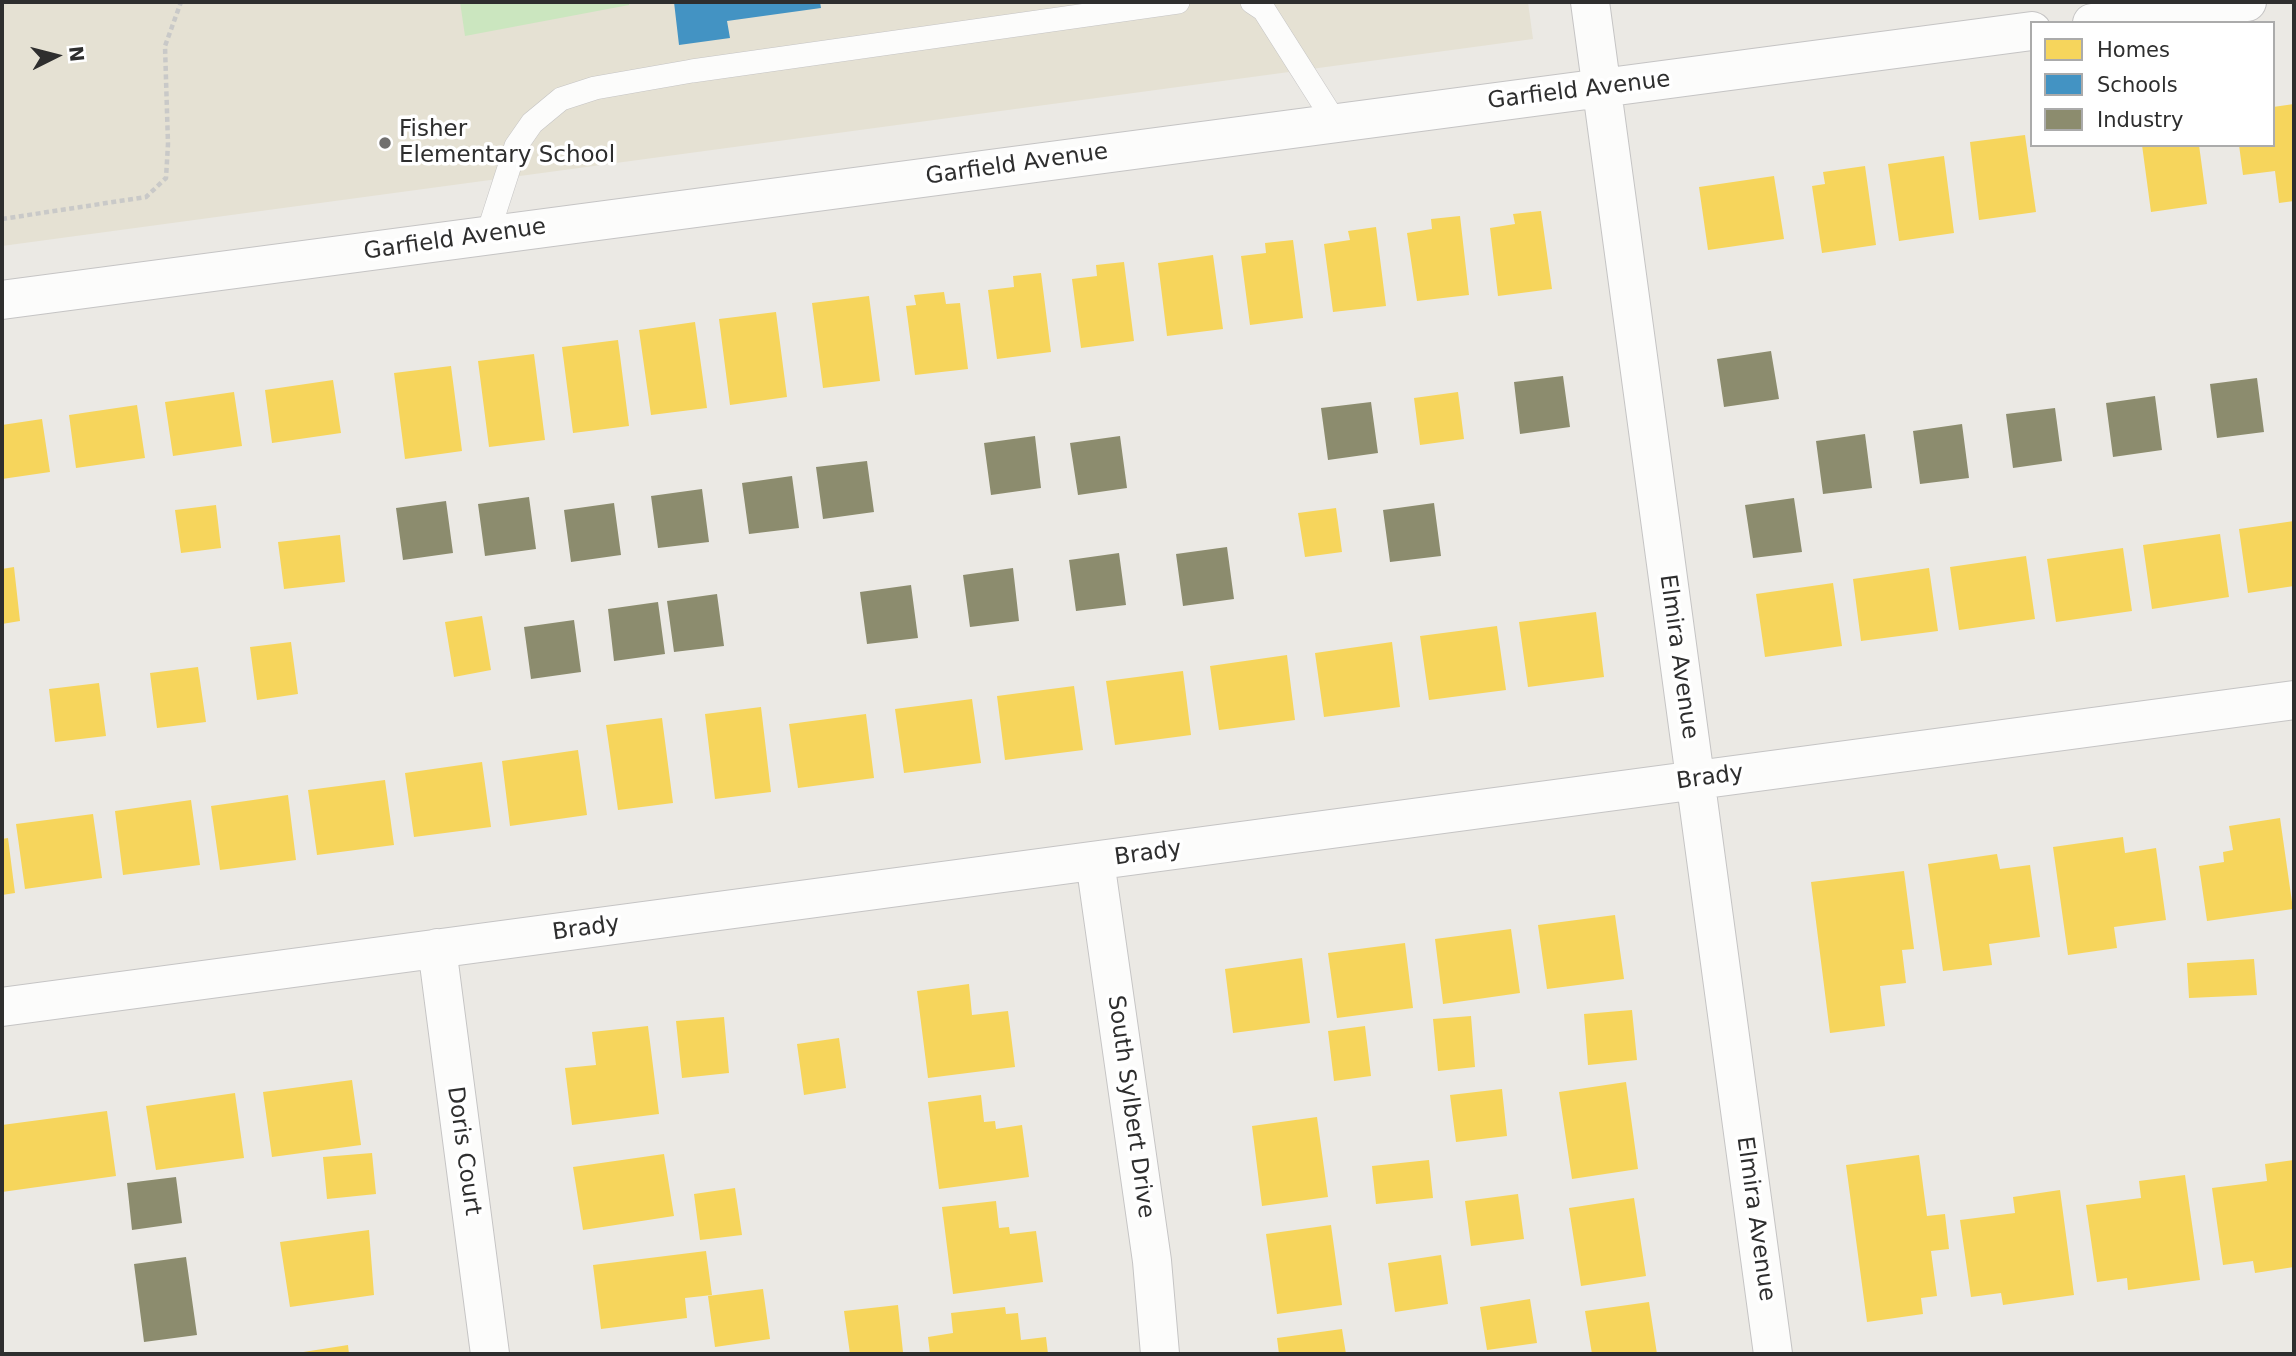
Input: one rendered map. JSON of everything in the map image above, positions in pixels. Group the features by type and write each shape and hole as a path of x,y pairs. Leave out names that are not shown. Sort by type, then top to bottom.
{"street":[{"name":"Elmira Avenue","path":"1590,2 1773,1354"},
{"path":"2107,21 2247,2"},
{"name":"Garfield Avenue","path":"2,300 2030,31"},
{"name":"Brady","path":"2,1007 2294,700"},
{"name":"South Sylbert Drive","path":"1095,861 1152,1261 1160,1354"},
{"name":"Doris Court","path":"437,948 490,1354"}],"lane":[{"path":"487,236 516,146 532,123 561,99 595,88 692,71 1178,2"},
{"path":"1252,2 1264,10 1335,122"}],"path":[{"path":"2,219 146,197 166,178 168,144 165,46 181,2"}],"shaded area":[{"name":"Fisher Elementary School","path":"2,2 1528,2 1533,39 2,246"}],"green space":[{"path":"460,2 629,2 629,5 465,36"}],"building: Homes":[{"path":"2294,104 2294,201 2279,203 2275,171 2243,175 2239,147 2275,147 2275,107"},
{"path":"2025,135 2036,212 1979,220 1970,142"},
{"path":"2142,147 2199,147 2207,204 2151,212"},
{"path":"1944,156 1954,233 1899,241 1888,164"},
{"path":"1865,166 1876,245 1822,253 1812,186 1825,184 1823,172"},
{"path":"1774,176 1784,239 1708,250 1699,187"},
{"path":"1541,211 1552,289 1498,296 1490,228 1515,224 1513,214"},
{"path":"1460,216 1469,295 1417,301 1407,233 1432,229 1431,219"},
{"path":"1376,227 1386,306 1333,312 1324,244 1350,240 1348,231"},
{"path":"1293,240 1303,318 1250,325 1241,256 1266,253 1265,243"},
{"path":"1213,255 1223,329 1167,336 1158,263"},
{"path":"1124,262 1134,341 1081,348 1072,279 1097,276 1096,265"},
{"path":"1041,273 1051,352 997,359 988,290 1014,287 1013,276"},
{"path":"944,292 946,304 960,303 968,369 915,375 906,306 916,305 914,295"},
{"path":"869,296 880,381 823,388 812,303"},
{"path":"776,312 787,397 730,405 719,319"},
{"path":"695,322 707,408 651,415 639,330"},
{"path":"618,340 629,426 573,433 562,347"},
{"path":"534,354 545,440 489,447 478,361"},
{"path":"451,366 462,451 405,459 394,373"},
{"path":"333,380 341,433 272,443 265,390"},
{"path":"234,392 242,446 173,456 165,402"},
{"path":"1458,392 1464,439 1420,445 1414,398"},
{"path":"137,405 145,458 76,468 69,415"},
{"path":"42,419 50,472 2,479 2,425"},
{"path":"216,505 221,548 181,553 175,510"},
{"path":"1336,508 1342,552 1305,557 1298,513"},
{"path":"2294,521 2294,586 2248,593 2239,529"},
{"path":"2220,534 2229,597 2152,609 2143,545"},
{"path":"340,535 345,582 284,589 278,542"},
{"path":"2123,548 2132,611 2056,622 2047,559"},
{"path":"2026,556 2035,619 1959,630 1950,567"},
{"path":"14,567 20,621 2,624 2,569"},
{"path":"1929,568 1938,631 1861,641 1853,579"},
{"path":"1833,583 1842,646 1765,657 1756,594"},
{"path":"1596,612 1604,677 1528,687 1519,622"},
{"path":"482,616 491,670 454,677 445,622"},
{"path":"1497,626 1506,690 1429,700 1420,636"},
{"path":"291,642 298,694 257,700 250,647"},
{"path":"1392,642 1400,707 1324,717 1315,653"},
{"path":"1287,655 1295,720 1219,730 1210,666"},
{"path":"198,667 206,722 157,728 150,673"},
{"path":"1183,671 1191,735 1115,745 1106,681"},
{"path":"99,683 106,736 55,742 49,689"},
{"path":"1074,686 1083,750 1005,760 997,696"},
{"path":"972,699 981,763 904,773 895,709"},
{"path":"761,707 771,792 715,799 705,714"},
{"path":"866,714 874,778 798,788 789,724"},
{"path":"662,718 673,803 618,810 606,725"},
{"path":"578,750 587,815 510,826 502,761"},
{"path":"482,762 491,827 414,837 405,773"},
{"path":"385,780 394,845 317,855 308,790"},
{"path":"288,795 296,860 220,870 211,806"},
{"path":"191,800 200,865 123,875 115,811"},
{"path":"93,814 102,878 25,889 16,824"},
{"path":"2280,818 2293,909 2207,921 2199,866 2224,862 2223,852 2233,850 2229,826"},
{"path":"2123,837 2125,853 2156,848 2166,920 2114,927 2117,948 2068,955 2053,847"},
{"path":"8,838 15,893 2,895 2,839"},
{"path":"1997,854 2000,869 2030,865 2040,937 1989,944 1992,965 1943,971 1928,864"},
{"path":"1904,871 1914,949 1902,950 1906,983 1880,986 1885,1026 1830,1033 1811,882"},
{"path":"1615,915 1624,979 1547,989 1538,925"},
{"path":"1511,929 1520,993 1443,1004 1435,939"},
{"path":"1405,943 1413,1008 1337,1018 1328,953"},
{"path":"1302,958 1310,1023 1233,1033 1225,969"},
{"path":"2254,959 2257,995 2189,998 2187,963"},
{"path":"969,984 972,1015 1008,1011 1015,1067 928,1078 917,991"},
{"path":"1632,1010 1637,1060 1588,1065 1584,1014"},
{"path":"1471,1016 1475,1067 1438,1071 1433,1019"},
{"path":"724,1017 729,1073 682,1078 676,1021"},
{"path":"648,1026 659,1114 572,1125 565,1068 596,1065 592,1032"},
{"path":"1365,1026 1371,1076 1334,1081 1328,1031"},
{"path":"839,1038 846,1088 804,1095 797,1044"},
{"path":"352,1080 361,1145 272,1157 263,1092"},
{"path":"1626,1082 1638,1169 1572,1179 1559,1092"},
{"path":"1502,1089 1507,1136 1456,1142 1450,1095"},
{"path":"235,1093 244,1158 156,1170 146,1106"},
{"path":"981,1095 984,1122 995,1121 996,1129 1022,1125 1029,1177 939,1189 928,1102"},
{"path":"107,1111 116,1176 2,1192 2,1125"},
{"path":"1317,1117 1328,1197 1262,1206 1252,1126"},
{"path":"372,1153 376,1194 327,1199 323,1157"},
{"path":"664,1154 674,1216 583,1230 573,1167"},
{"path":"1919,1155 1927,1216 1945,1214 1949,1249 1931,1251 1937,1296 1921,1298 1923,1314 1867,1322 1846,1165"},
{"path":"1429,1160 1433,1198 1376,1204 1372,1166"},
{"path":"2294,1160 2294,1267 2255,1273 2253,1261 2223,1265 2212,1188 2267,1181 2265,1164"},
{"path":"2185,1175 2200,1280 2128,1290 2127,1278 2097,1282 2086,1205 2141,1198 2139,1181"},
{"path":"735,1188 742,1235 700,1240 694,1194"},
{"path":"2060,1190 2074,1295 2003,1305 2001,1293 1971,1297 1960,1220 2015,1213 2013,1197"},
{"path":"1518,1194 1524,1239 1471,1246 1465,1201"},
{"path":"1634,1198 1646,1276 1581,1286 1569,1208"},
{"path":"996,1201 999,1228 1009,1227 1010,1234 1036,1231 1043,1282 953,1294 942,1207"},
{"path":"1331,1225 1342,1305 1277,1314 1266,1234"},
{"path":"369,1230 374,1295 290,1307 280,1242"},
{"path":"706,1251 712,1295 685,1298 687,1318 601,1329 593,1265"},
{"path":"1441,1255 1448,1304 1395,1312 1388,1263"},
{"path":"763,1289 770,1339 715,1347 708,1296"},
{"path":"1530,1299 1537,1343 1487,1350 1480,1307"},
{"path":"1649,1302 1657,1354 1592,1354 1585,1311"},
{"path":"898,1305 903,1352 850,1354 844,1311"},
{"path":"1005,1307 1006,1314 1018,1313 1021,1340 1046,1337 1048,1354 930,1354 928,1337 953,1333 951,1313"},
{"path":"1342,1329 1346,1354 1279,1354 1277,1338"},
{"path":"348,1345 349,1354 297,1354 297,1353"}],"building: Schools":[{"path":"674,2 820,2 821,8 727,21 730,38 679,45"}],"building: Industry":[{"path":"1771,351 1779,399 1724,407 1717,359"},
{"path":"1563,376 1570,427 1520,434 1514,382"},
{"path":"2257,378 2264,432 2217,438 2210,384"},
{"path":"2155,396 2162,450 2113,457 2106,403"},
{"path":"1371,402 1378,453 1328,460 1321,408"},
{"path":"2055,408 2062,461 2013,468 2006,414"},
{"path":"1962,424 1969,478 1920,484 1913,431"},
{"path":"1865,434 1872,488 1823,494 1816,441"},
{"path":"1035,436 1041,488 991,495 984,443"},
{"path":"1120,436 1127,488 1078,495 1070,443"},
{"path":"867,461 874,512 823,519 816,467"},
{"path":"792,476 799,528 749,534 742,483"},
{"path":"702,489 709,542 658,548 651,496"},
{"path":"529,497 536,549 485,556 478,504"},
{"path":"1794,498 1802,552 1753,558 1745,505"},
{"path":"446,501 453,553 403,560 396,508"},
{"path":"614,503 621,555 571,562 564,510"},
{"path":"1434,503 1441,556 1390,562 1383,510"},
{"path":"1227,547 1234,599 1183,606 1176,554"},
{"path":"1119,553 1126,605 1076,611 1069,560"},
{"path":"1013,568 1019,621 970,627 963,575"},
{"path":"911,585 918,638 867,644 860,592"},
{"path":"717,594 724,646 674,652 667,601"},
{"path":"658,602 665,654 614,661 608,609"},
{"path":"574,620 581,672 531,679 524,627"},
{"path":"176,1177 182,1223 132,1230 127,1183"},
{"path":"186,1257 197,1335 144,1342 134,1264"}],"place":[{"name":"Fisher Elementary School","path":"385,143"}]}
